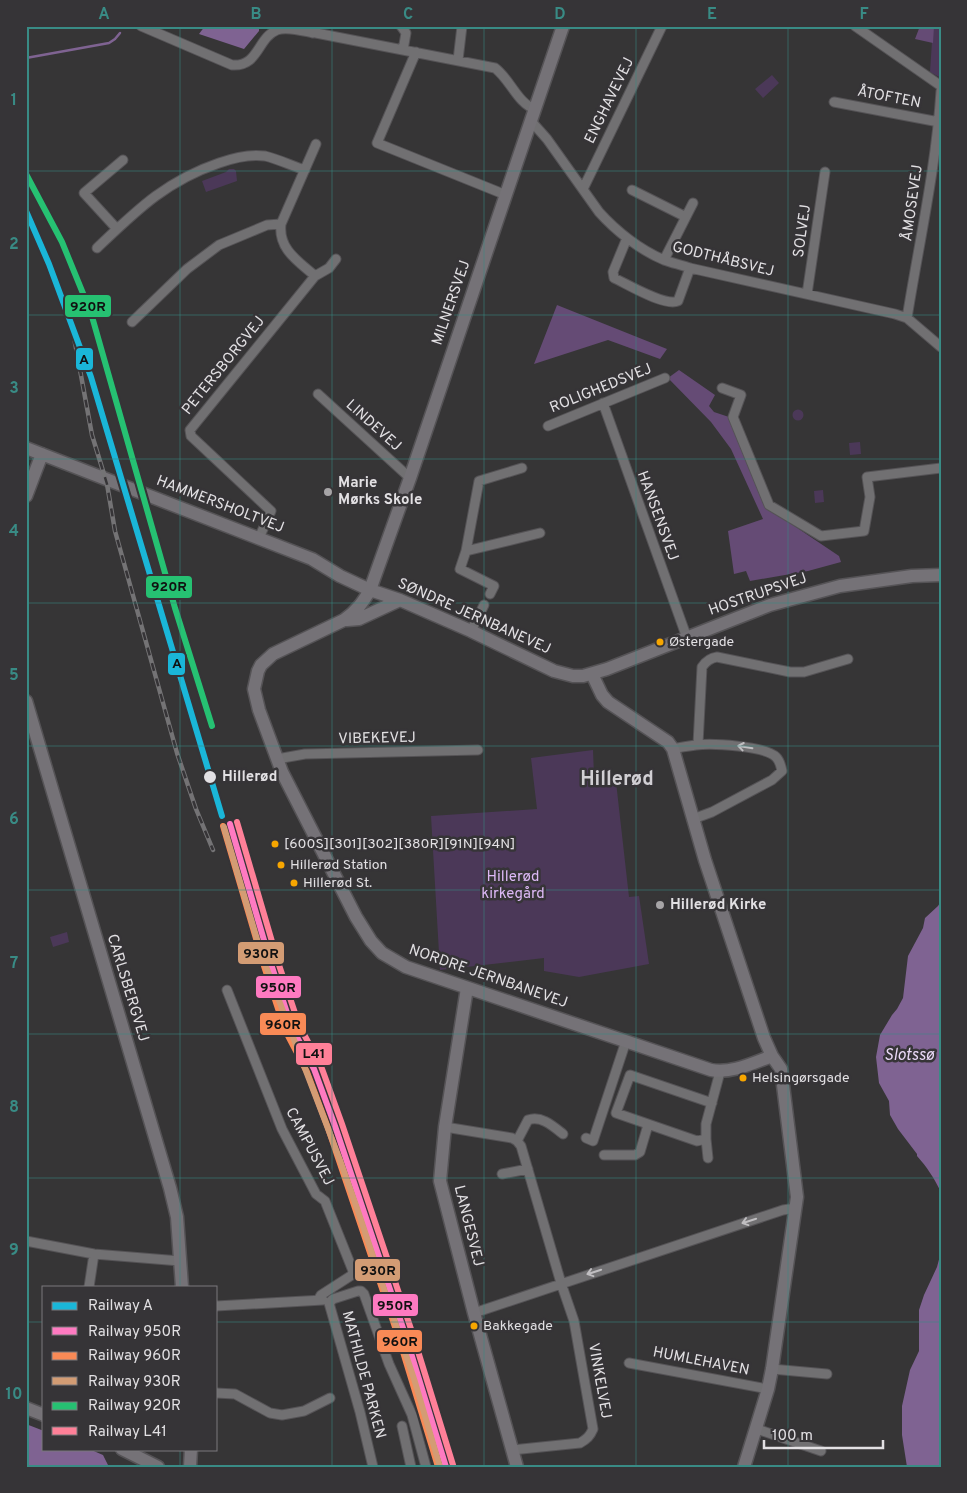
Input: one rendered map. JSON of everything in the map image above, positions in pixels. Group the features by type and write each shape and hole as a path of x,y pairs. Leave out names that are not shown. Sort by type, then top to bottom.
{"street":[{"name":"GODTHÅBSVEJ","path":"141,26 232,65 241,65 248,62 268,36 276,30 283,29 315,33 495,68 503,74 524,103 530,108 547,139 599,212 608,223 627,238 664,260 690,268 907,318"},
{"path":"402,26 406,33 403,50"},
{"path":"458,60 462,26"},
{"name":"MILNERSVEJ","path":"370,590 410,478 563,26"},
{"name":"ENGHAVEVEJ","path":"583,189 662,26"},
{"path":"854,26 941,86"},
{"path":"416,52 377,143 506,195"},
{"name":"ÅMOSEVEJ","path":"907,318 922,240 939,132 941,92"},
{"name":"ÅTOFTEN","path":"834,102 939,122"},
{"path":"315,276 286,248 280,233 281,224 316,144"},
{"path":"97,248 159,192 184,177 208,167 230,159 264,156 305,170"},
{"path":"117,229 84,194 123,160"},
{"name":"SOLVEJ","path":"807,294 825,172"},
{"path":"632,190 686,217"},
{"path":"664,260 693,203"},
{"path":"132,322 187,269 219,245 267,225 281,224"},
{"path":"627,238 613,272 614,276 660,299 672,302 678,300 690,268"},
{"name":"PETERSBORGVEJ","path":"259,538 271,512 191,436 190,430 315,276 329,268 336,259"},
{"path":"907,318 941,347"},
{"name":"ROLIGHEDSVEJ","path":"548,426 665,378"},
{"path":"722,388 741,395 733,417 769,505 821,536 864,531 870,497 867,477 941,468"},
{"name":"LINDEVEJ","path":"318,394 410,478"},
{"name":"HANSENSVEJ","path":"602,403 687,638"},
{"path":"26,473 34,451"},
{"path":"26,496 34,451"},
{"name":"HAMMERSHOLTVEJ","path":"34,451 312,558 340,576 370,590"},
{"path":"490,594 494,586 460,569 466,551 479,482 522,468"},
{"path":"466,551 540,533"},
{"name":"HOSTRUPSVEJ","path":"592,674 770,605 840,586 912,576 941,575"},
{"path":"277,759 259,710 254,689 255,677 261,665 273,654 344,620 355,612 370,590"},
{"name":"SØNDRE JERNBANEVEJ","path":"370,590 400,600 471,631 554,671 573,676 592,674"},
{"path":"344,620 359,619 400,600"},
{"path":"471,631 484,605"},
{"path":"698,744 702,667 711,658 717,657 790,672 804,672 848,659"},
{"path":"592,674 602,695 608,702 668,742 673,749 693,819 764,1038 772,1056 781,1069 797,1184 796,1208 772,1370 757,1429 744,1467"},
{"name":"CARLSBERGVEJ","path":"26,702 170,1188 177,1217 182,1286"},
{"path":"673,749 698,744 732,745 768,751 776,757 781,765 782,771 772,780 712,812 693,819"},
{"name":"VIBEKEVEJ","path":"277,759 305,754 478,750"},
{"name":"NORDRE JERNBANEVEJ","path":"277,759 287,785 356,917 371,941 382,954 406,967 720,1072"},
{"name":"LANGESVEJ","path":"467,988 445,1127 440,1182 517,1467"},
{"name":"CAMPUSVEJ","path":"226,990 282,1129 316,1194 324,1201 353,1271 352,1275 321,1295 318,1300"},
{"path":"586,1138 593,1141 626,1041"},
{"path":"708,1158 706,1124 720,1072 772,1056"},
{"path":"706,1139 697,1141 616,1113 630,1075 712,1103"},
{"path":"517,1141 528,1120 531,1118 547,1122 563,1134"},
{"path":"604,1155 635,1155 640,1152 648,1125"},
{"path":"445,1127 512,1138 522,1146 561,1283"},
{"path":"502,1174 528,1169"},
{"path":"474,1313 784,1210 796,1208"},
{"path":"26,1241 94,1254 180,1261"},
{"path":"89,1286 94,1254"},
{"name":"VINKELVEJ","path":"512,1450 580,1443 586,1440 593,1429 574,1321 561,1283"},
{"name":"MATHILDE PARKEN","path":"373,1467 360,1412 330,1306 330,1301 333,1299 358,1291 362,1292 389,1364 414,1422 426,1467"},
{"path":"218,1306 318,1300 330,1301"},
{"name":"HUMLEHAVEN","path":"629,1363 768,1389"},
{"path":"772,1370 827,1374"},
{"path":"218,1392 236,1394 270,1412 282,1415 304,1411 330,1398"},
{"path":"26,1408 42,1414"},
{"name":"MATHILDE PARKEN","path":"402,1426 411,1467"},
{"path":"757,1429 821,1451"},
{"path":"124,1450 158,1467"},
{"path":"190,1467 191,1450"}],"green space":[{"path":"933,26 941,26 941,78 930,72"},
{"path":"772,75 779,83 763,98 755,89"},
{"path":"229,169 236,171 237,181 206,192 202,181 226,172"},
{"path":"798,409 804,415 798,421 792,415"},
{"path":"860,442 861,454 850,455 849,443"},
{"path":"823,490 824,502 815,503 814,491"},
{"name":"Hillerød kirkegård","path":"593,750 594,775 615,773 629,897 639,896 649,964 579,977 544,971 544,958 440,970 431,816 537,809 531,758"},
{"path":"67,932 69,942 53,947 50,937"}],"shaded area":[{"path":"920,26 934,26 933,43 915,39"},
{"path":"557,305 667,349 660,359 608,340 534,364"},
{"path":"679,370 715,395 709,406 714,412 729,417 769,509 839,556 841,562 808,571 750,581 746,571 734,574 728,531 763,519 731,449 711,422 668,378"}],"water":[{"path":"205,26 259,26 259,31 244,49 199,34"},
{"name":"Slotssø","path":"941,901 941,1192 890,1115 889,1101 879,1083 876,1057 880,1035 903,998 908,956 923,928 925,918"},
{"path":"941,1252 941,1467 907,1467 902,1435 902,1406 910,1370 919,1351 919,1310 937,1267"},
{"path":"26,1424 42,1430 42,1450 91,1450 103,1455 109,1467 26,1467"}],"waterway":[{"path":"26,58 109,43 120,33"}],"railway":[{"path":"71,321 92,435 107,484 115,531 177,753 196,809 213,850"},
{"path":"277,1015 335,1126 368,1198"}],"rail line":[{"name":"920R","path":"26,174 62,242 91,313 175,608 212,726"},
{"name":"A","path":"26,211 49,264 91,377 222,816"},
{"name":"L41","path":"237,822 278,962 299,1025 321,1066 342,1124 413,1335 453,1465"},
{"name":"950R","path":"230,824 292,1028 314,1069 335,1126 406,1337 446,1467"},
{"name":"960R","path":"223,826 285,1030 307,1072 328,1128 399,1339 438,1467"},
{"name":"930R","path":"224,827 262,956 358,1211 415,1382 440,1467"}],"place":[{"name":"Marie Mørks Skole","path":"328,492"},
{"name":"Østergade","path":"660,642"},
{"name":"Hillerød","path":"210,777"},
{"name":"[600S][301][302][380R][91N][94N]","path":"275,844"},
{"name":"Hillerød Station","path":"281,865"},
{"name":"Hillerød St.","path":"294,883"},
{"name":"Hillerød Kirke","path":"660,905"},
{"name":"Helsingørsgade","path":"743,1078"},
{"name":"Bakkegade","path":"474,1326"}],"district":[{"name":"Hillerød","path":"617,780"}]}
